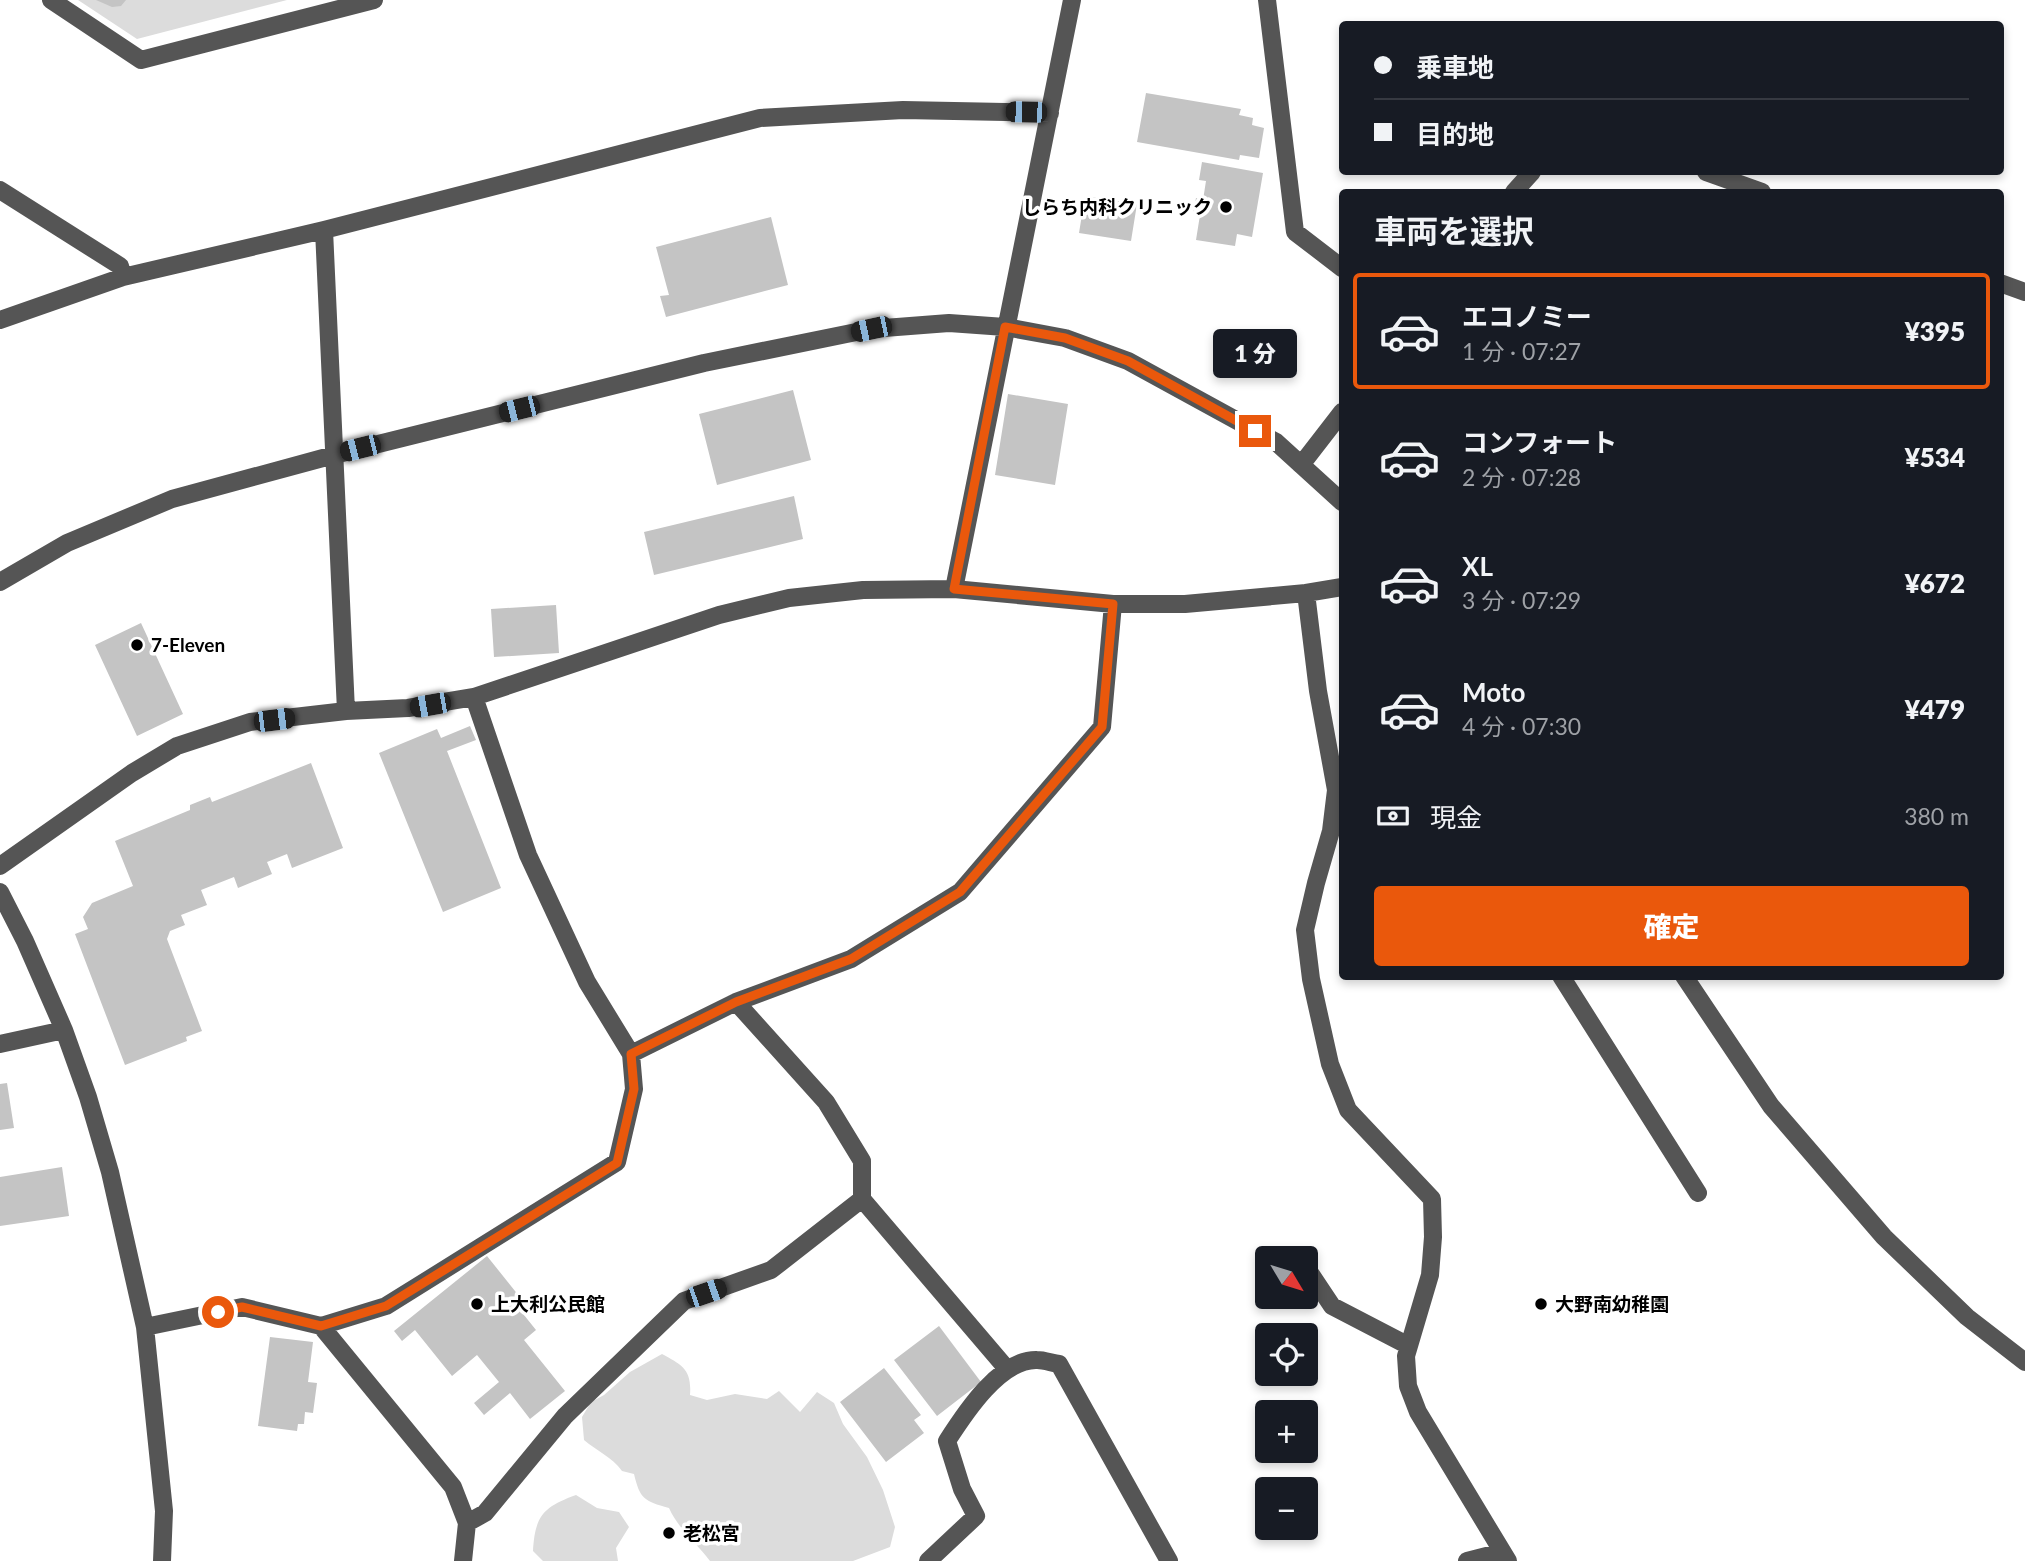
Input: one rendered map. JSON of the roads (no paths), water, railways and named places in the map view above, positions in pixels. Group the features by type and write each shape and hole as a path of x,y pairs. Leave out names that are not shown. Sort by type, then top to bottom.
{"street":[{"path":"51,0 141,60 374,0"},
{"path":"954,589 1072,0"},
{"path":"1267,0 1295,232 1339,266"},
{"path":"0,320 123,277 324,230 760,118 903,110 1050,113"},
{"path":"1517,189 1529,175"},
{"path":"1714,175 1754,189"},
{"path":"0,190 120,266 123,277"},
{"path":"324,230 346,711"},
{"path":"2004,284 2025,292"},
{"path":"0,582 67,543 172,499 334,455 704,363 871,329 949,323 1005,327 1065,338 1128,361 1276,442 1339,499"},
{"path":"1301,465 1339,416"},
{"path":"0,866 132,773 177,746 250,722 346,711 408,708 474,697 719,615 789,598 863,590 954,589 1113,604 1185,604 1339,588"},
{"path":"1306,593 1318,691 1339,790 1305,930 1311,979 1330,1064 1348,1110 1432,1199 1430,1275 1406,1356 1408,1386 1418,1412 1505,1556 1467,1561"},
{"path":"631,1054 736,1002 851,959 960,892 1102,727 1113,604"},
{"path":"145,1326 242,1307 321,1326 386,1306 617,1163 634,1089 631,1054 587,982 528,855 474,697"},
{"path":"0,892 25,940 64,1030 88,1097 110,1172 145,1326 164,1511 162,1561"},
{"path":"1564,980 1698,1193"},
{"path":"1687,980 1771,1106 1884,1237 1967,1317 2025,1362"},
{"path":"736,1002 826,1102 862,1161 862,1199 1007,1369"},
{"path":"0,1044 64,1030"},
{"path":"467,1523 485,1513 565,1416 684,1301 771,1270 862,1199"},
{"path":"1318,1286 1332,1306 1409,1346"},
{"path":"321,1326 453,1487 467,1523 463,1561"},
{"path":"928,1561 976,1516 962,1489 947,1441 969,1407 1007,1369 1035,1360 1059,1364 1169,1561"}],"place":[{"name":"しらち内科クリニック","path":"1226,207"},
{"name":"7-Eleven","path":"137,645"},
{"name":"上大利公民館","path":"477,1304"},
{"name":"大野南幼稚園","path":"1541,1304"},
{"name":"老松宮","path":"669,1533"}]}
